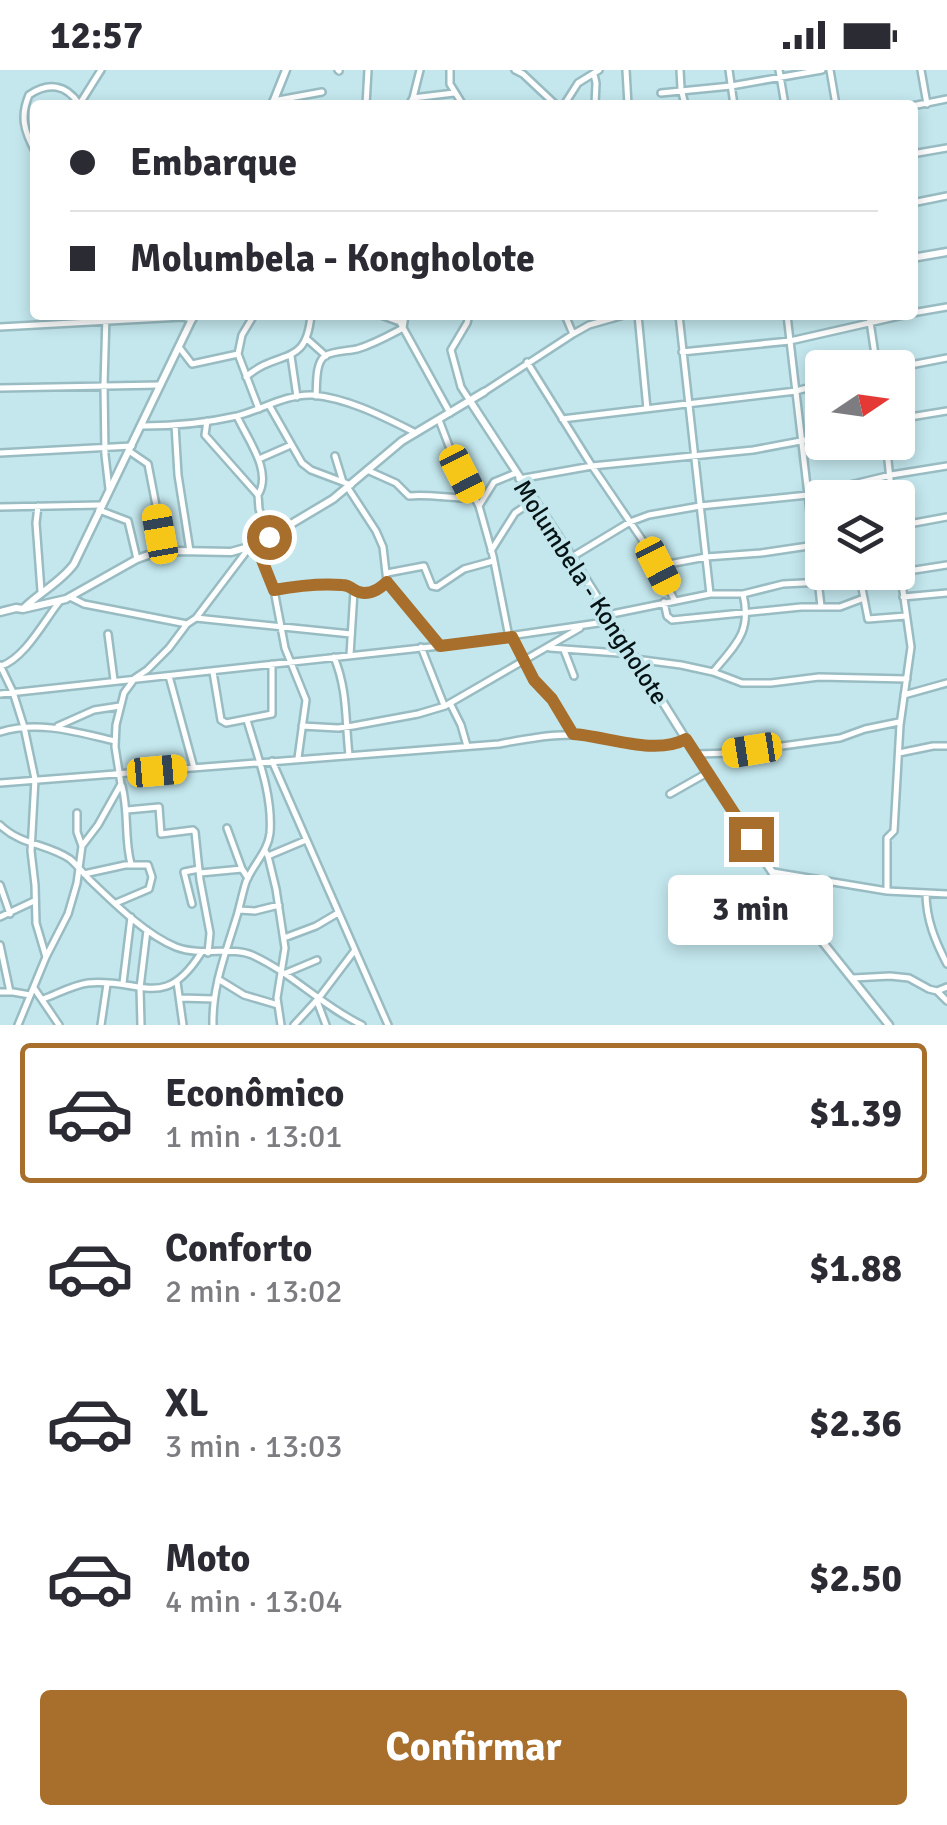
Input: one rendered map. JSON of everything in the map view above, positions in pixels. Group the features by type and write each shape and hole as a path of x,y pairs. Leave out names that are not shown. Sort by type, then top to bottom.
{"street":[{"path":"81,100 100,70"},
{"path":"273,100 286,70"},
{"path":"366,100 368,70"},
{"path":"412,100 420,70"},
{"path":"450,70 450,84 459,100"},
{"path":"516,70 551,100"},
{"path":"626,70 628,100"},
{"path":"680,70 684,100"},
{"path":"729,70 733,100"},
{"path":"661,93 732,86 780,74 822,70"},
{"path":"830,70 835,100"},
{"path":"921,70 927,104"},
{"path":"567,100 586,76 596,72 595,100"},
{"path":"780,74 785,100"},
{"path":"30,141 22,115 29,94 42,87 65,88 76,100"},
{"path":"286,100 322,92"},
{"path":"421,100 454,93"},
{"path":"918,105 947,100"},
{"path":"918,153 947,148"},
{"path":"918,201 947,196"},
{"path":"918,257 947,252"},
{"path":"918,313 947,307"},
{"path":"0,327 92,320"},
{"path":"105,320 109,489"},
{"path":"22,610 70,569 192,320"},
{"path":"251,320 242,335 238,354 260,409"},
{"path":"246,377 265,363 300,350 307,339 310,320"},
{"path":"401,320 450,413"},
{"path":"468,320 450,350 461,387 470,401"},
{"path":"567,320 573,334"},
{"path":"589,325 592,320"},
{"path":"0,612 60,601 137,558 165,552 231,552 252,546 347,485 416,432 573,334 606,320"},
{"path":"638,320 647,409"},
{"path":"679,320 710,594"},
{"path":"788,320 806,480"},
{"path":"682,352 790,340 862,320"},
{"path":"869,320 874,350"},
{"path":"316,396 321,361 326,356 373,344 403,328"},
{"path":"307,339 326,356"},
{"path":"179,347 192,364 238,354"},
{"path":"291,356 297,396"},
{"path":"915,364 947,358"},
{"path":"527,362 658,566 676,601"},
{"path":"0,388 160,384"},
{"path":"562,419 805,389"},
{"path":"142,426 238,416 297,396 316,396 360,408 416,432"},
{"name":"Molumbela - Kongholote","path":"470,401 797,910 889,1025"},
{"path":"268,406 305,466 347,485"},
{"path":"915,416 947,411"},
{"path":"238,416 259,459 259,509 269,537"},
{"path":"439,420 479,506 511,637 534,680 552,699 573,734"},
{"path":"207,421 205,435 258,495"},
{"path":"175,425 178,476 190,551"},
{"path":"479,506 494,482 517,476 805,442"},
{"path":"259,459 292,445"},
{"path":"0,453 130,449 148,464 165,552"},
{"path":"336,456 347,485 383,547 387,582 440,646"},
{"path":"888,460 890,480"},
{"path":"870,480 947,466"},
{"path":"367,470 396,483 409,496 475,498"},
{"path":"572,557 630,522 650,515 805,495"},
{"path":"490,552 511,518 534,501"},
{"path":"38,506 41,591"},
{"path":"0,507 100,508 128,521 137,558"},
{"path":"915,523 947,517"},
{"path":"252,546 274,590 279,626 306,700 298,759"},
{"path":"131,864 115,741 124,693 196,618 252,546"},
{"path":"658,566 706,557 805,548"},
{"path":"387,574 424,566 432,586 437,587 464,569 494,560"},
{"path":"915,570 947,565"},
{"path":"354,591 372,592 387,582"},
{"path":"0,694 511,637 583,626 664,602 805,583"},
{"path":"274,590 307,585 350,586 354,591 350,655"},
{"path":"819,590 821,606"},
{"path":"862,590 868,619 906,616"},
{"path":"887,891 888,838 894,831 901,722 911,647 902,590"},
{"path":"903,597 947,593"},
{"path":"713,672 738,640 748,614 744,594"},
{"path":"70,597 84,604 187,624"},
{"path":"664,602 666,616 672,620 840,606 864,598"},
{"path":"46,957 34,901 31,844 35,779 24,726 0,666 24,652 60,601"},
{"path":"196,618 351,634"},
{"path":"302,726 346,727 418,714 447,704 583,626"},
{"path":"108,634 114,680"},
{"path":"421,648 447,704 461,724 466,746"},
{"path":"548,648 634,657 713,672 742,683 819,677 907,679"},
{"path":"564,650 574,676"},
{"path":"334,657 346,699 349,756"},
{"path":"214,672 222,720 226,723 272,714 272,664"},
{"path":"168,676 194,768"},
{"path":"904,695 947,682"},
{"path":"55,728 94,710 120,706"},
{"path":"213,1025 218,979 248,878 266,854 270,838 260,763 247,720"},
{"path":"696,754 832,739 901,722"},
{"path":"0,732 24,726 55,728 115,741"},
{"path":"0,783 573,734 646,745 673,744 686,739"},
{"path":"899,753 947,746"},
{"path":"272,761 388,1025"},
{"path":"670,794 707,773"},
{"path":"18,1025 73,901 82,846 122,784"},
{"path":"43,1000 82,984 159,989 177,982 204,953 210,933 194,831 160,832 159,807 127,810"},
{"path":"76,813 76,832 82,846"},
{"path":"0,825 31,844 60,852 131,917 176,947 204,953 250,954 362,1025"},
{"path":"227,828 248,878"},
{"path":"266,854 306,840"},
{"path":"266,854 284,938 284,973 278,992 281,1025"},
{"path":"84,874 148,864 150,886 145,892 116,903"},
{"path":"192,904 186,870 242,869"},
{"path":"772,872 887,891 947,894"},
{"path":"0,885 10,914"},
{"path":"914,893 925,908"},
{"path":"926,894 925,908 932,933 947,964"},
{"path":"0,917 34,901"},
{"path":"239,910 255,911 279,904"},
{"path":"284,938 338,913"},
{"path":"123,985 131,917"},
{"path":"141,1025 140,988 147,930"},
{"path":"0,945 10,992"},
{"path":"294,1025 355,950"},
{"path":"284,973 317,960"},
{"path":"850,978 904,976 938,991 947,1001"},
{"path":"218,979 244,995 278,1005"},
{"path":"177,982 183,1025"},
{"path":"101,1025 107,984"},
{"path":"938,991 947,986"},
{"path":"34,988 59,1025"},
{"path":"0,992 30,995"},
{"path":"180,998 214,999"},
{"path":"317,1000 326,1025"}],"route":[{"path":"269,537 256,545 274,590 344,584 364,593 387,582 440,646 512,637 534,680 552,699 573,734 646,745 677,744 686,739 751,839"}]}
